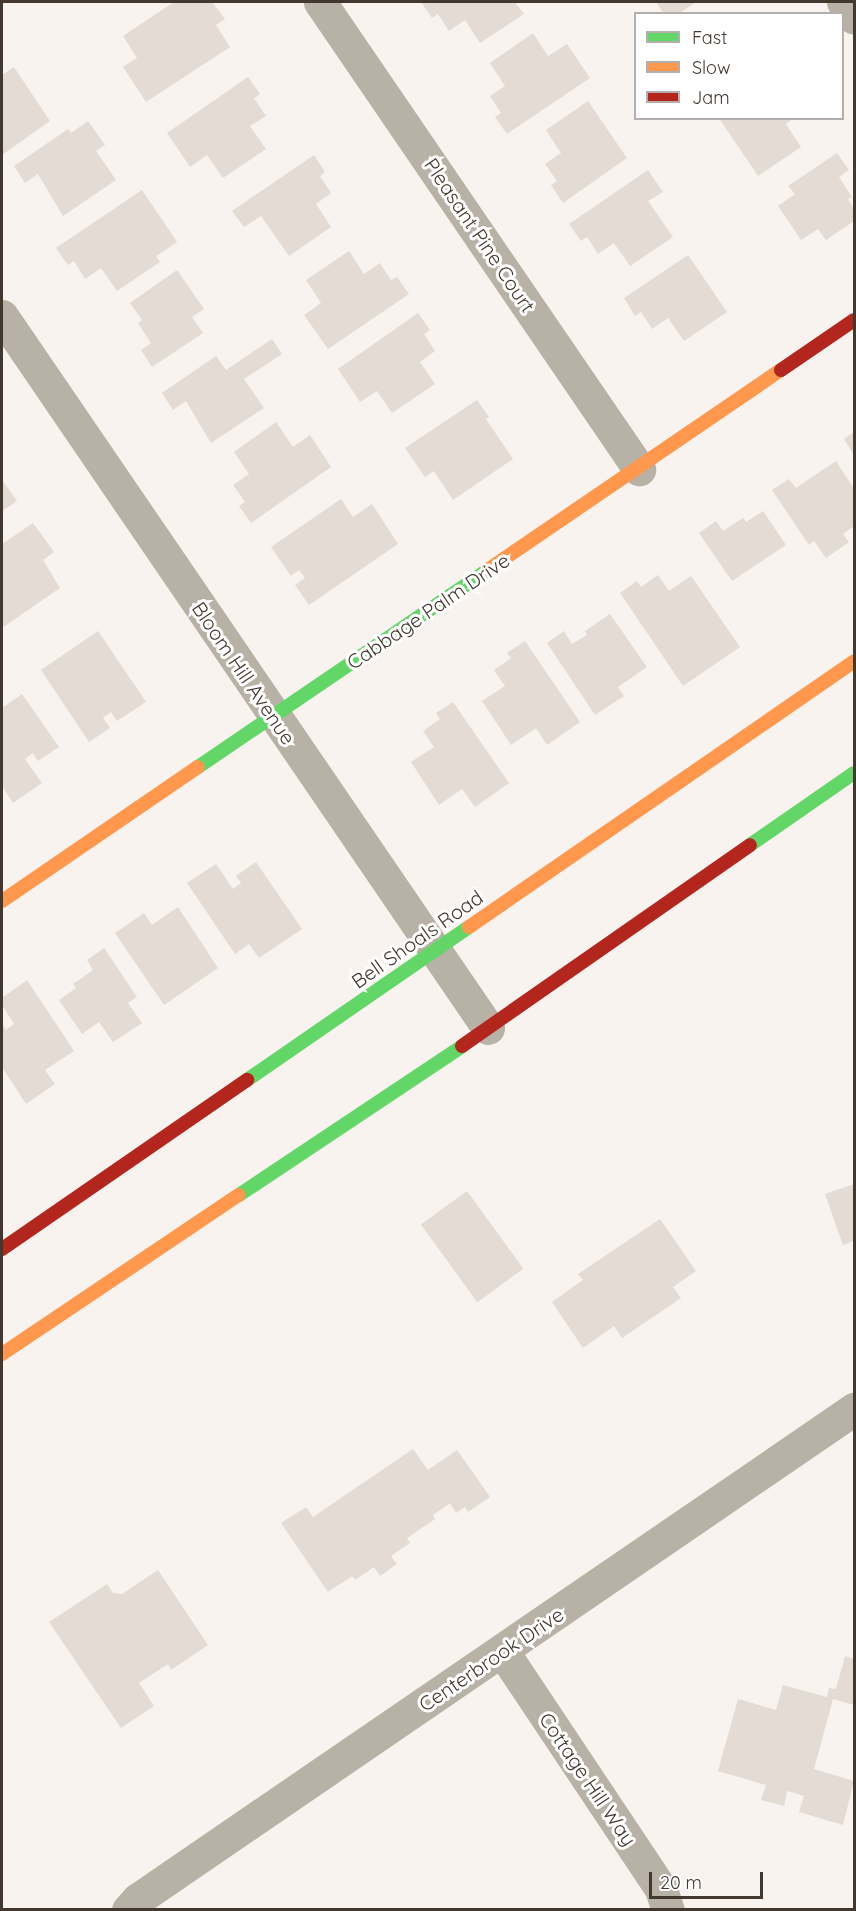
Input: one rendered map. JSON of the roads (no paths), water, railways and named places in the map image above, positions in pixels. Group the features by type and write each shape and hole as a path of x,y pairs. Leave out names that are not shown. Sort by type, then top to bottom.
{"main road":[{"name":"Cabbage Palm Drive","path":"2,901 855,320"},
{"name":"Bell Shoals Road","path":"2,1249 855,661"},
{"path":"2,1354 488,1028 855,773"}],"street":[{"name":"Pleasant Pine Court","path":"320,2 639,469"},
{"path":"843,2 855,18"},
{"name":"Bloom Hill Avenue","path":"2,316 488,1028"},
{"name":"Centerbrook Drive","path":"128,1910 138,1899 503,1652 855,1409"},
{"name":"Cottage Hill Way","path":"503,1652 661,1889 668,1910"}]}
